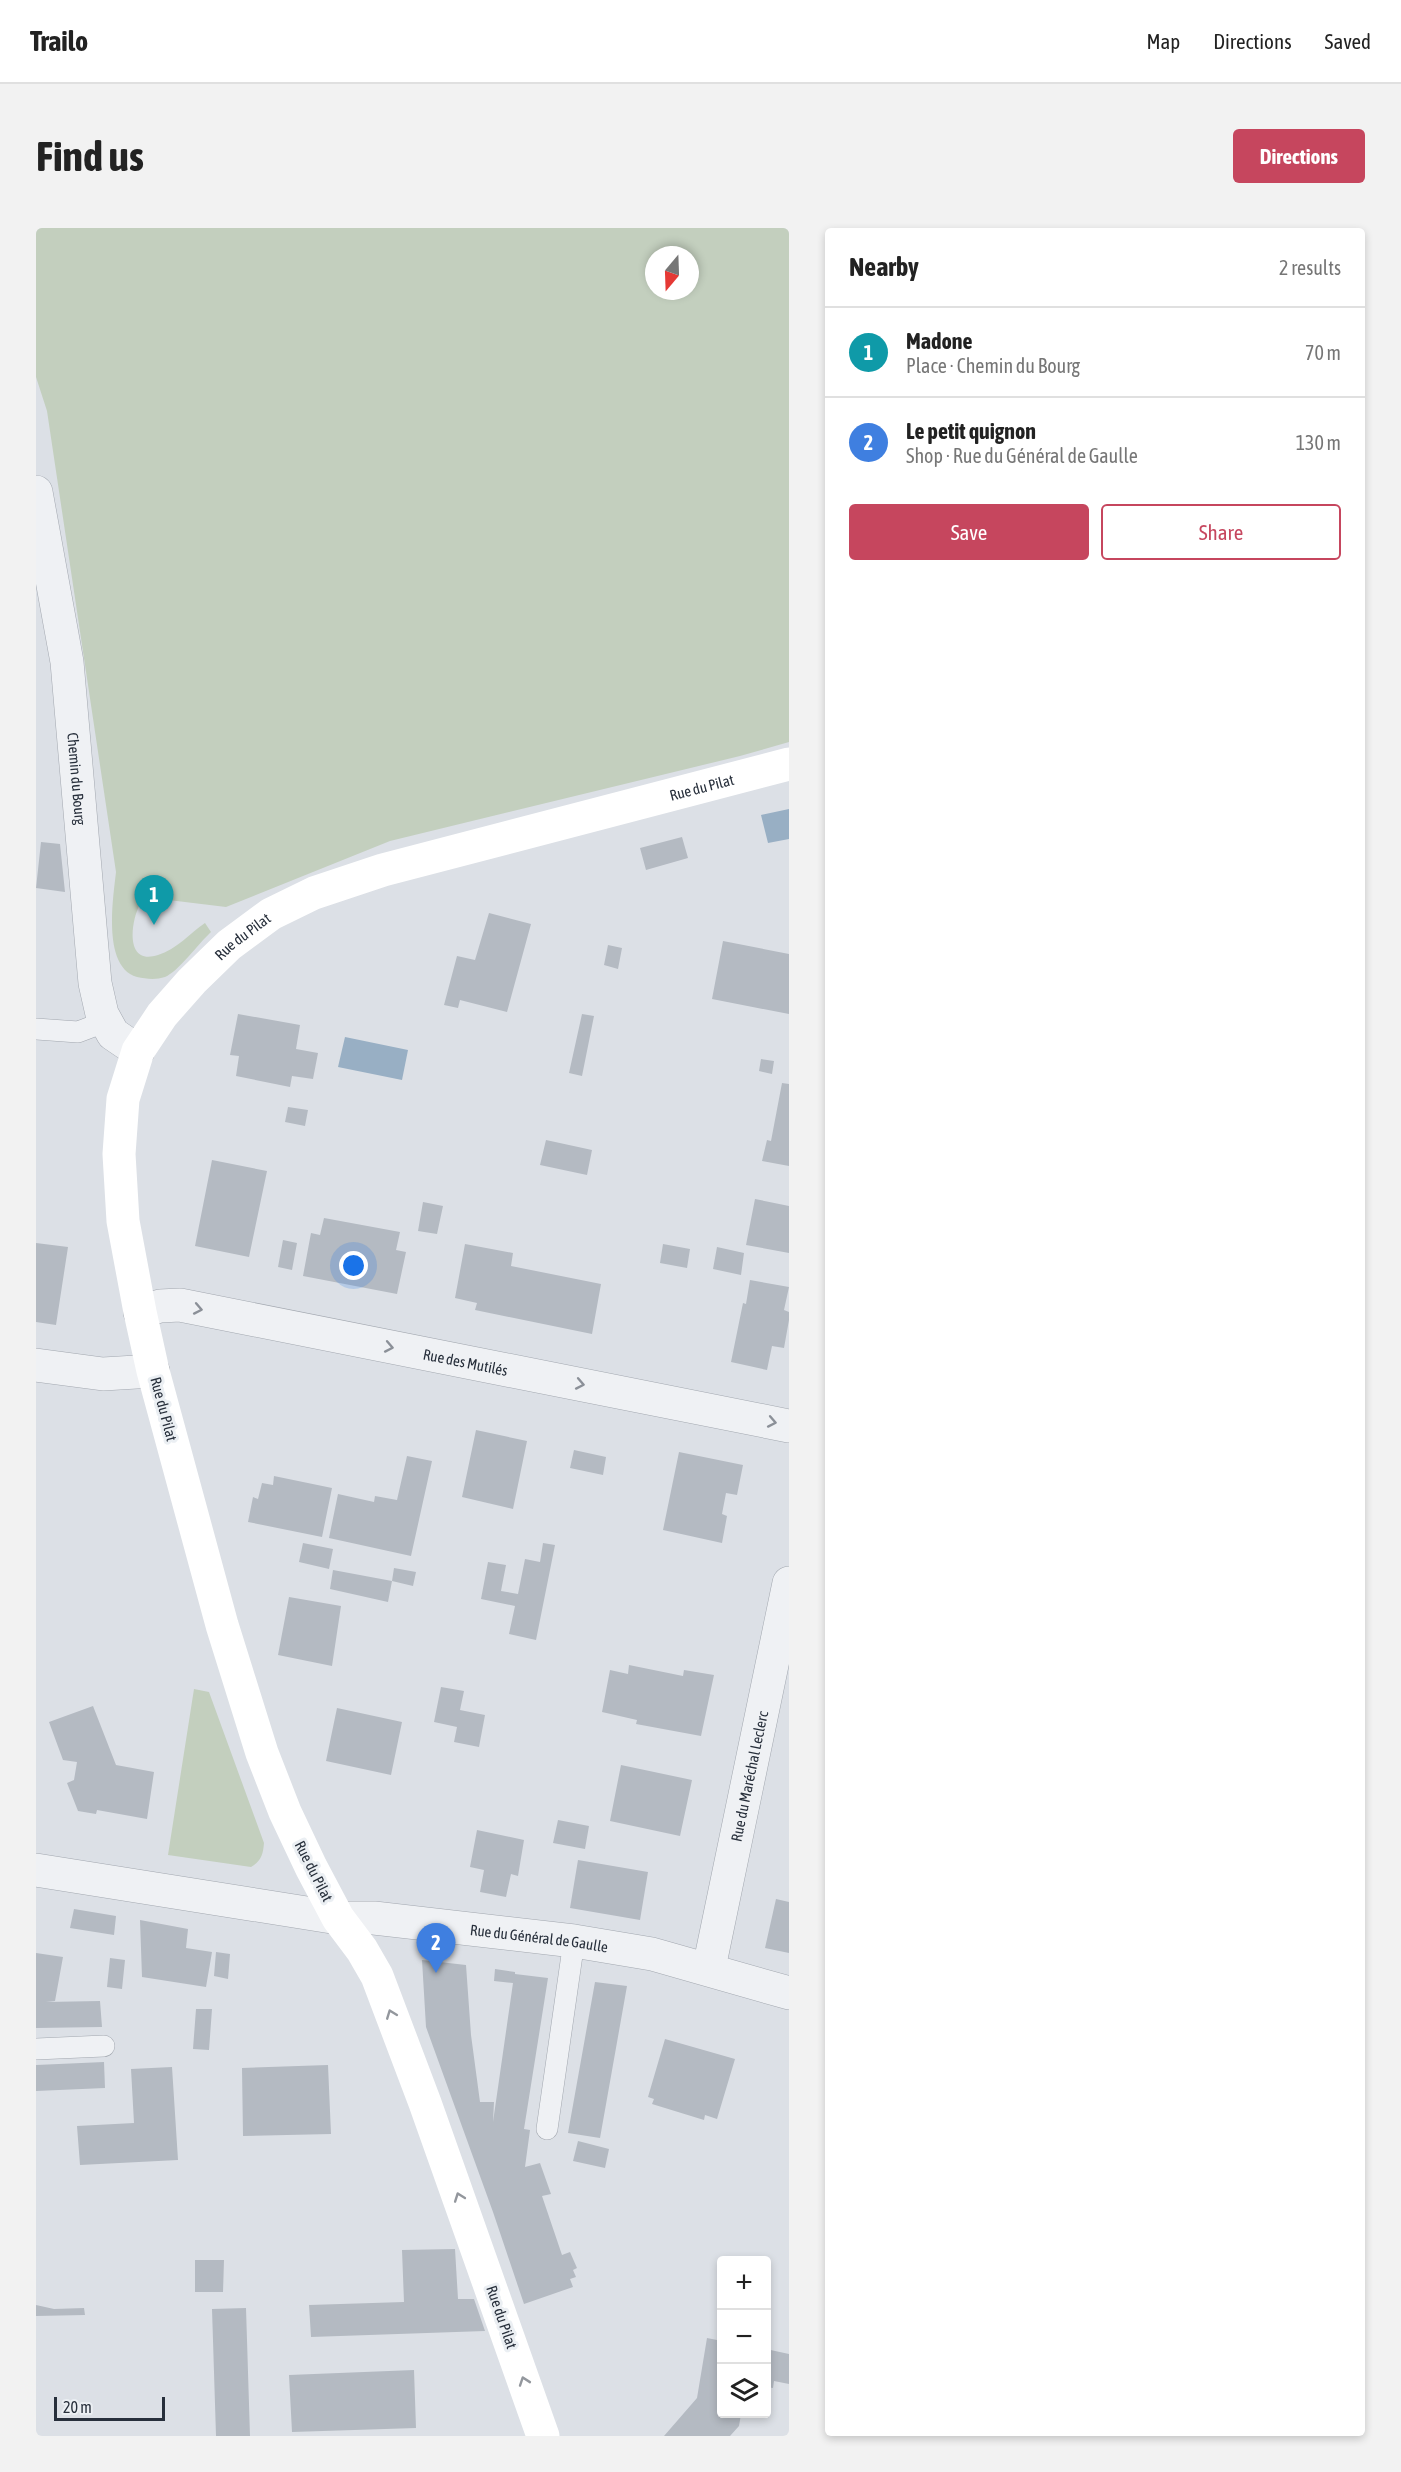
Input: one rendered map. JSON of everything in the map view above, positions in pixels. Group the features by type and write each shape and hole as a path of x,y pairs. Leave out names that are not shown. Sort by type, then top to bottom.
{"main road":[{"name":"Rue du Pilat","path":"543,2436 425,2103 376,1977 362,1950 338,1918 289,1822 262,1753 222,1625 153,1371 140,1312 123,1221 119,1154 123,1099 138,1051 162,1015 192,981 229,945 271,915 314,893 395,867 789,764"}],"street":[{"name":"Chemin du Bourg","path":"36,492 67,662 95,983 102,1014 113,1034 138,1051"},
{"name":"Rue des Mutilés","path":"140,1312 160,1306 180,1305 789,1426"},
{"path":"36,1365 103,1374 153,1371"},
{"name":"Rue du Maréchal Leclerc","path":"709,1968 789,1583"},
{"name":"Rue du Général de Gaulle","path":"36,1870 338,1918 374,1918 574,1941 652,1954 789,1992"}],"lane":[{"path":"36,1029 78,1032 106,1021"},
{"path":"547,2129 574,1941"},
{"path":"36,2049 104,2046"}],"green space":[{"path":"36,228 789,228 789,742 390,841 226,907 152,898 151,902 140,904 134,921 133,940 140,954 147,957 165,953 205,923 211,932 170,974 158,979 137,977 126,971 114,947 112,914 116,872 47,411 36,377"},
{"path":"194,1689 209,1692 264,1843 261,1857 251,1867 168,1855"}],"water":[{"path":"789,809 789,839 768,843 761,815"},
{"path":"345,1037 408,1050 402,1080 338,1067"}],"building":[{"path":"682,837 688,858 646,870 640,848"},
{"path":"41,842 60,844 65,892 36,888"},
{"path":"489,913 531,924 507,1012 460,1000 458,1008 444,1005 457,956 475,960"},
{"path":"723,941 789,954 789,1014 712,999"},
{"path":"608,945 622,948 618,969 604,965"},
{"path":"238,1014 300,1025 296,1049 318,1053 313,1079 292,1076 290,1087 236,1076 239,1056 230,1055"},
{"path":"582,1014 594,1016 582,1076 569,1073"},
{"path":"761,1059 774,1061 772,1074 759,1071"},
{"path":"782,1083 789,1084 789,1166 762,1161 767,1140 771,1141"},
{"path":"288,1107 308,1110 305,1126 285,1122"},
{"path":"546,1140 592,1150 587,1175 540,1165"},
{"path":"212,1160 267,1171 249,1257 195,1246"},
{"path":"755,1199 789,1206 789,1253 746,1245"},
{"path":"423,1202 443,1206 437,1234 418,1231"},
{"path":"324,1218 400,1232 396,1250 406,1252 397,1294 303,1276 311,1233 320,1235"},
{"path":"283,1240 297,1243 292,1270 278,1267"},
{"path":"36,1243 68,1247 56,1325 36,1322"},
{"path":"465,1244 513,1253 511,1266 601,1284 592,1334 475,1310 477,1303 455,1298"},
{"path":"663,1244 690,1249 687,1268 660,1263"},
{"path":"717,1247 744,1253 741,1275 713,1269"},
{"path":"750,1280 789,1287 784,1310 789,1312 789,1320 784,1348 772,1346 767,1370 731,1362"},
{"path":"476,1430 527,1441 513,1509 462,1497"},
{"path":"574,1450 606,1457 603,1475 570,1468"},
{"path":"679,1452 743,1465 737,1495 726,1493 722,1514 727,1516 722,1543 663,1530"},
{"path":"407,1456 432,1461 411,1556 329,1538 338,1494 374,1502 375,1496 397,1500"},
{"path":"274,1476 332,1488 322,1537 248,1522 253,1497 258,1499 262,1483 273,1485"},
{"path":"303,1543 333,1549 329,1569 299,1562"},
{"path":"543,1543 555,1545 536,1640 509,1634 515,1606 481,1599 488,1562 506,1565 501,1591 518,1594 525,1559 540,1562"},
{"path":"394,1568 416,1572 413,1586 392,1581"},
{"path":"333,1570 392,1581 388,1602 330,1589"},
{"path":"289,1597 341,1606 332,1666 278,1655"},
{"path":"629,1665 683,1676 684,1670 714,1675 701,1736 636,1724 637,1720 602,1712 610,1670 628,1674"},
{"path":"441,1687 464,1691 460,1710 485,1715 479,1747 454,1742 457,1727 434,1722"},
{"path":"93,1706 116,1765 154,1772 147,1819 97,1810 96,1814 78,1811 67,1783 74,1780 77,1762 63,1760 49,1722"},
{"path":"337,1708 402,1722 391,1775 326,1761"},
{"path":"621,1765 692,1780 680,1836 610,1821"},
{"path":"558,1820 589,1826 585,1849 553,1843"},
{"path":"477,1830 524,1840 518,1876 511,1874 506,1897 480,1892 484,1870 470,1867"},
{"path":"578,1860 648,1872 640,1920 570,1908"},
{"path":"776,1899 789,1902 789,1953 765,1948"},
{"path":"74,1909 116,1916 114,1935 70,1928"},
{"path":"140,1920 188,1929 186,1948 212,1952 206,1987 142,1977"},
{"path":"216,1952 230,1954 228,1979 214,1976"},
{"path":"36,1953 63,1957 55,2001 46,2002 100,2001 102,2027 36,2028"},
{"path":"110,1958 125,1960 122,1989 107,1987"},
{"path":"422,1960 466,1965 471,2035 480,2102 494,2102 493,2122 513,1983 494,1981 495,1969 548,1978 524,2129 530,2130 525,2167 540,2163 551,2194 542,2196 562,2255 570,2252 577,2268 573,2270 576,2277 570,2279 573,2287 524,2304 426,2027"},
{"path":"595,1982 627,1986 600,2138 568,2133"},
{"path":"196,2009 212,2009 209,2050 193,2049"},
{"path":"665,2039 735,2059 717,2119 705,2115 704,2120 652,2104 654,2099 648,2097"},
{"path":"104,2062 105,2088 36,2091 36,2065"},
{"path":"328,2065 331,2134 243,2136 242,2068"},
{"path":"172,2067 178,2160 80,2165 77,2126 134,2123 131,2069"},
{"path":"578,2141 609,2149 605,2168 573,2161"},
{"path":"455,2249 458,2299 474,2299 485,2331 311,2337 309,2305 404,2302 402,2250"},
{"path":"195,2260 224,2260 223,2292 195,2292"},
{"path":"36,2305 54,2309 84,2308 85,2315 36,2316"},
{"path":"246,2308 250,2436 216,2436 212,2309"},
{"path":"707,2338 717,2340 717,2418 740,2418 739,2426 730,2436 664,2436 697,2398"},
{"path":"771,2350 789,2354 789,2384 774,2381 773,2388 771,2388"},
{"path":"414,2370 416,2428 292,2432 289,2375"}],"place":[{"name":"Madone","path":"154,925"},
{"name":"Le petit quignon","path":"436,1973"}]}
